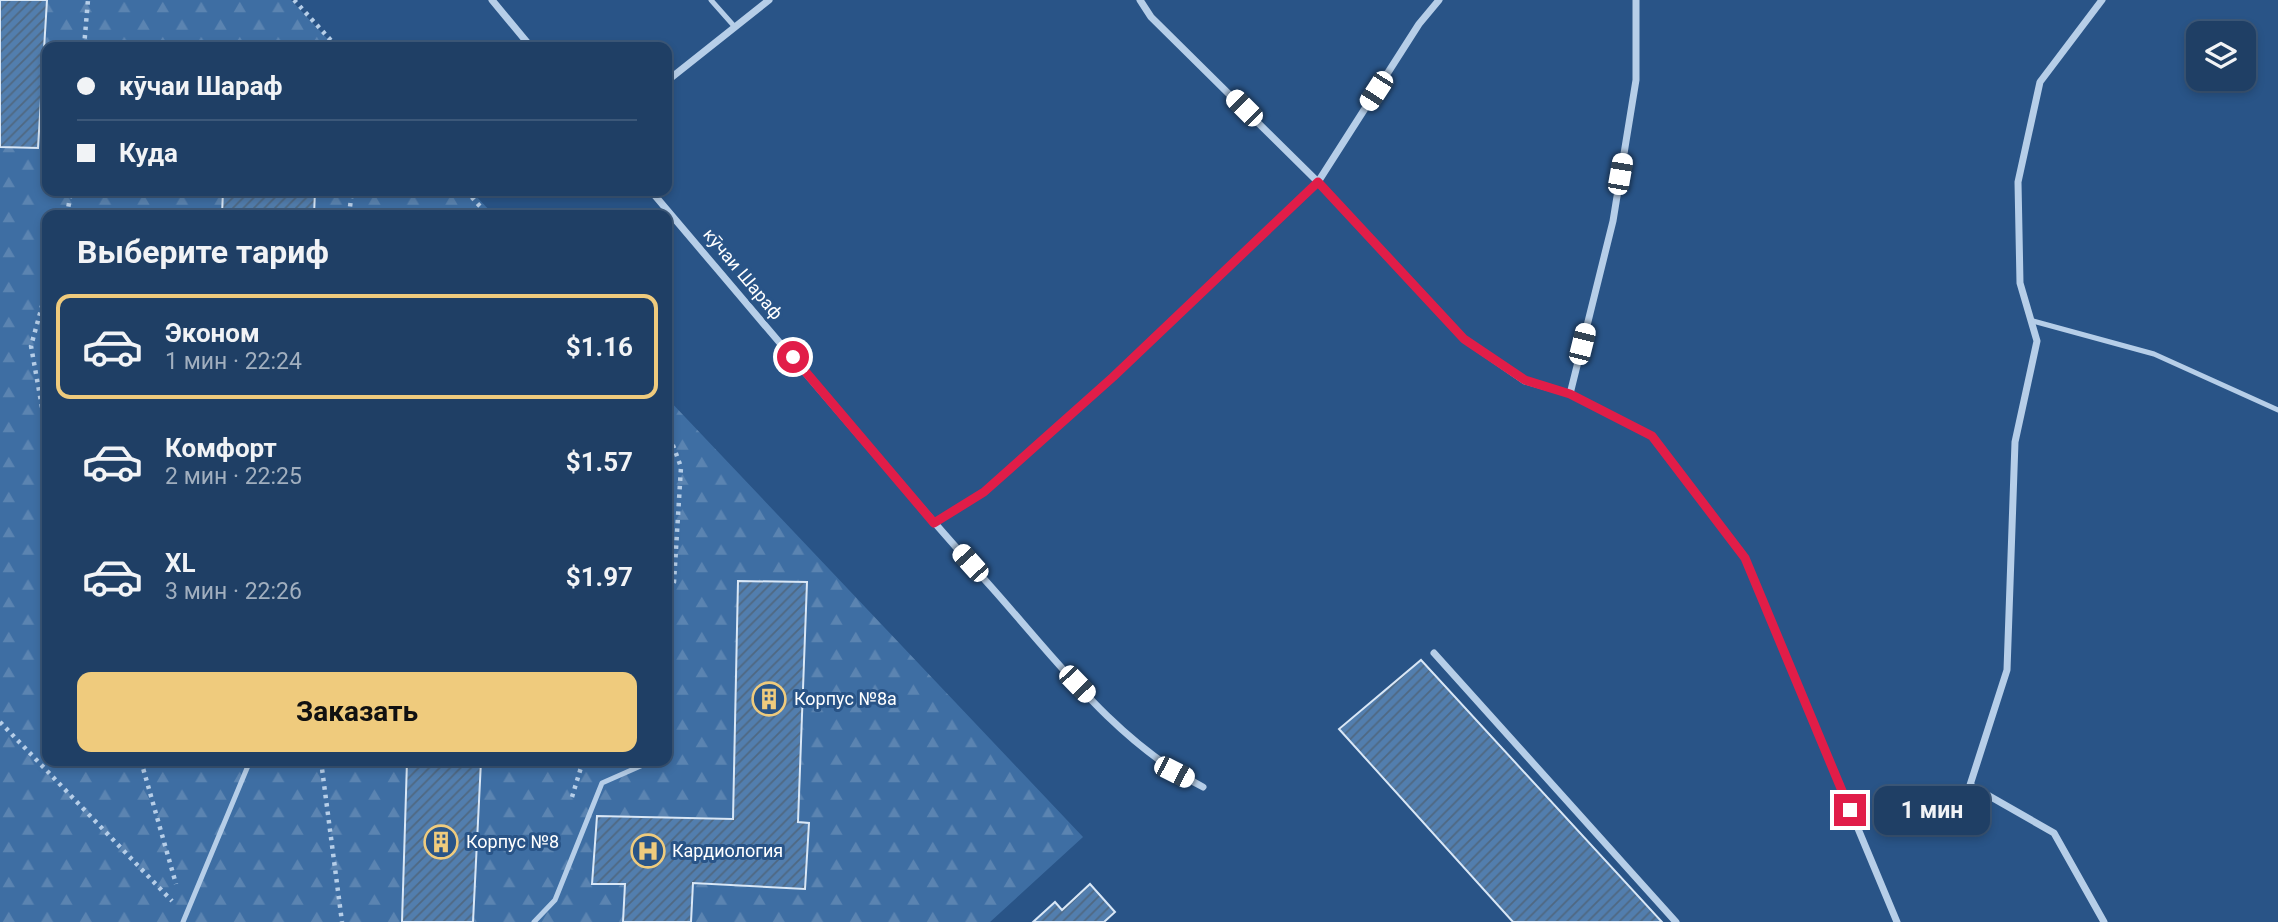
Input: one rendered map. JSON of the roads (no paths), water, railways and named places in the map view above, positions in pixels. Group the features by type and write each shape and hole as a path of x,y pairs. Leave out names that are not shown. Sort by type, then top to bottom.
{"street":[{"path":"492,0 527,42"},
{"path":"672,77 769,0"},
{"path":"1140,0 1152,17 1318,182 1464,339 1525,380 1570,394 1652,436 1745,558 1897,922"},
{"path":"934,523 984,492 1113,377 1318,182 1419,24 1439,0"},
{"path":"1570,394 1613,221 1636,80 1636,0"},
{"path":"2102,0 2040,82 2018,181 2020,283 2037,341 2015,442 2007,670 1970,785 2054,833 2104,922"},
{"name":"кӯчаи Шараф","path":"655,196 667,210"},
{"name":"кӯчаи Шараф","path":"672,216 934,523 1127,735 1174,772 1203,788"},
{"path":"1434,653 1676,922"}],"lane":[{"path":"711,0 734,26"},
{"path":"2033,321 2154,354 2278,410"},
{"path":"183,922 248,766"},
{"path":"534,922 555,900 602,783 641,766"}],"place":[{"name":"Корпус №8а","path":"769,699"},
{"name":"Корпус №8","path":"441,842"},
{"name":"Кардиология","path":"648,851"}]}
